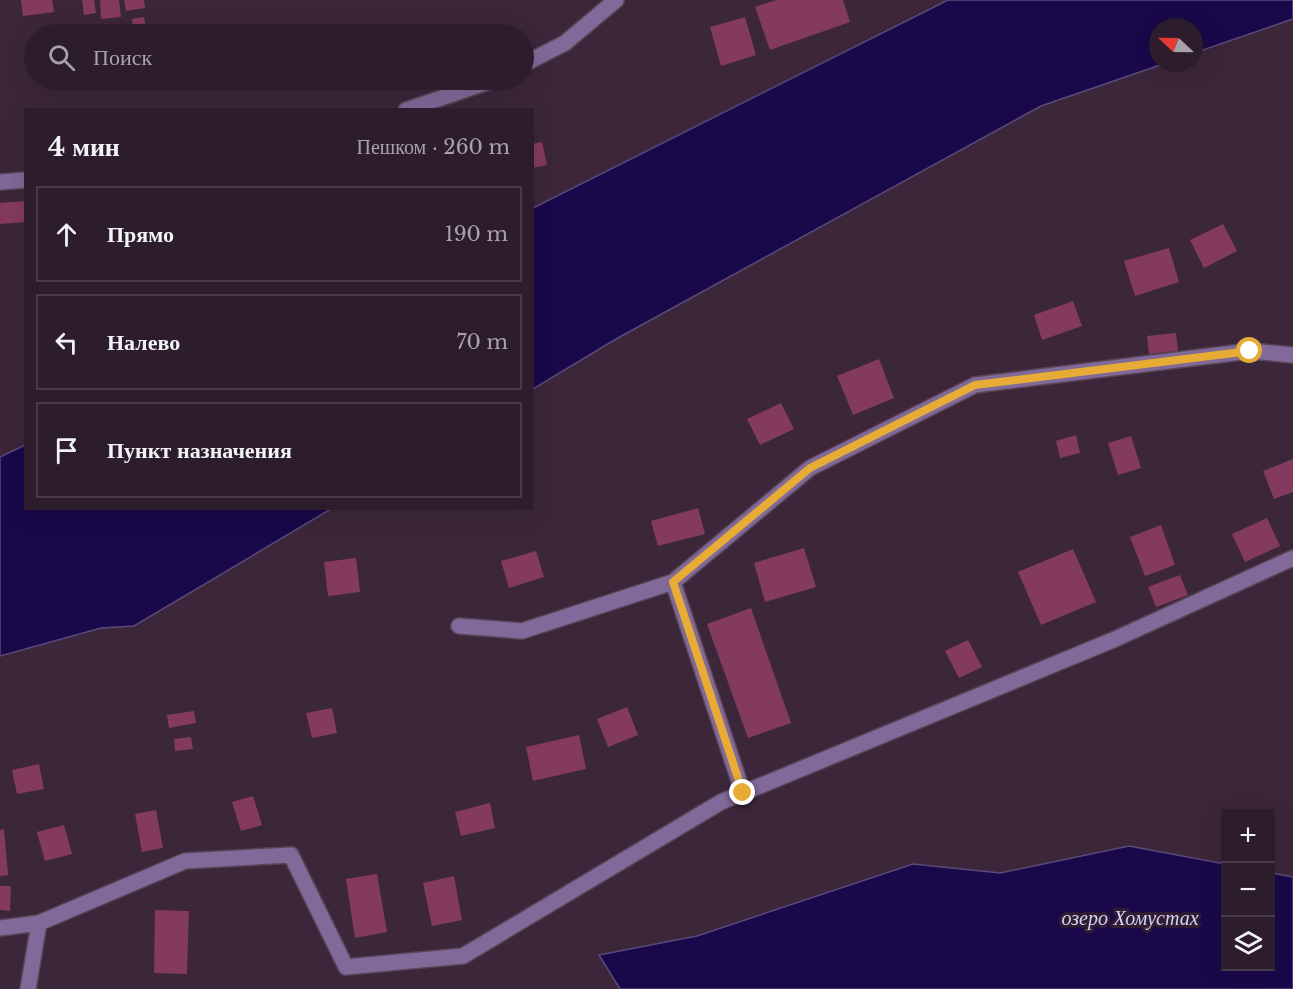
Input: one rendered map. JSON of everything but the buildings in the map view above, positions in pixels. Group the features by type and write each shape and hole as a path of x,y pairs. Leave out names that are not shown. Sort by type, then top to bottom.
{"street":[{"path":"534,59 565,43 616,0"},
{"path":"412,108 465,90"},
{"path":"0,182 24,180"},
{"path":"459,626 522,631 673,582 810,468 975,385 1250,351 1293,355"},
{"path":"0,928 39,923 185,861 291,855 346,967 464,956 721,802 1113,640 1293,558"},
{"path":"673,582 743,793"},
{"path":"28,989 39,923"}],"water":[{"path":"948,0 1293,0 1293,19 1203,50 1203,18 1149,18 1149,69 1041,106 616,339 534,388 534,207"},
{"path":"24,445 24,510 329,510 134,626 101,628 0,656 0,457"},
{"name":"озеро Хомустах","path":"1129,846 1221,863 1221,971 1275,971 1275,874 1293,877 1293,989 620,989 599,955 697,936 913,864 1000,873"}],"route":[{"path":"743,793 673,582 810,468 975,385 1250,351"}]}
